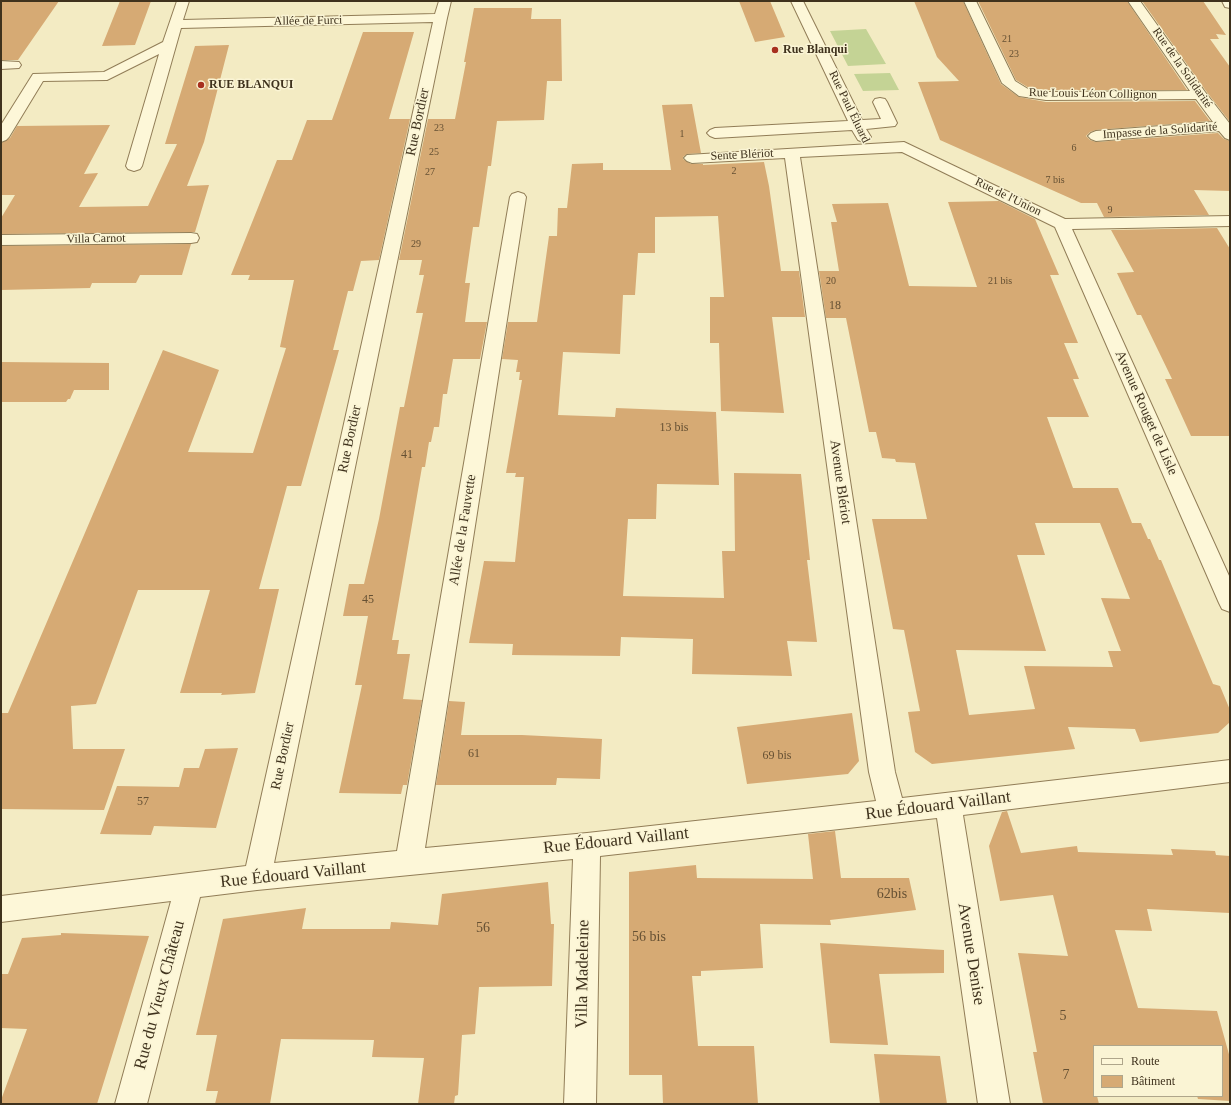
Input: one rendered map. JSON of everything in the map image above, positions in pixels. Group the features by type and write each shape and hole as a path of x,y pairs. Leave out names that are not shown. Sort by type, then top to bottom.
{"street":[{"path":"134,166 183,1"},
{"name":"Rue Paul Éluard","path":"797,1 869,149"},
{"name":"Rue Louis Léon Collignon","path":"970,1 1009,83 1024,93 1046,96 1200,95"},
{"name":"Rue de la Solidarité","path":"1134,1 1200,95 1227,130"},
{"name":"Allée de Furci","path":"176,24 442,10"},
{"name":"Rue Bordier","path":"257,877 442,10"},
{"path":"1,137 38,77 108,76 169,44"},
{"path":"715,133 890,123 880,102"},
{"name":"Impasse de la Solidarité","path":"1096,136 1227,130"},
{"name":"Rue de l'Union","path":"792,153 904,147 1062,224 1230,221"},
{"name":"Sente Blériot","path":"692,158 792,153"},
{"name":"Avenue Blériot","path":"792,153 882,772 892,811"},
{"name":"Allée de la Fauvette","path":"409,863 518,197"},
{"name":"Avenue Rouget de Lisle","path":"1062,224 1230,603"},
{"name":"Villa Carnot","path":"1,240 191,238"},
{"name":"Rue Édouard Vaillant","path":"1,909 189,887 257,877 587,845 948,805 1230,771"},
{"name":"Avenue Denise","path":"948,805 994,1104"},
{"name":"Villa Madeleine","path":"580,1104 587,845"},
{"name":"Rue du Vieux Château","path":"131,1104 189,887"}],"green space":[{"path":"866,29 886,64 848,66 830,31"},
{"path":"890,73 899,90 863,91 854,74"}],"building":[{"path":"1,1 59,1 18,60 1,60"},
{"path":"120,1 151,1 135,45 102,46"},
{"path":"739,1 770,1 785,37 755,42"},
{"path":"914,1 963,1 1001,84 1019,97 1046,102 1195,101 1210,121 1096,130 1090,132 1086,136 1090,140 1096,142 1218,133 1224,139 1230,141 1230,191 1194,190 1209,215 1104,217 1097,203 1081,203 940,140 918,82 959,81 937,57"},
{"path":"978,1 1127,1 1187,90 1046,90 1029,88 1016,80"},
{"path":"1142,1 1203,1 1226,35 1216,34 1219,39 1210,39 1230,67 1230,122 1206,91"},
{"path":"474,8 532,8 531,19 561,19 562,81 547,81 544,120 497,121 491,166 488,166 479,227 473,227 465,283 470,283 465,322 487,322 480,359 453,359 447,394 443,394 439,427 434,427 431,442 429,442 425,467 422,467 392,640 399,640 397,654 410,654 403,699 422,700 407,785 403,785 401,794 339,793 362,685 355,685 368,616 343,616 349,584 364,584 379,519 400,407 404,407 423,313 416,313 424,275 419,275 422,260 399,260 428,119 455,119 466,62 464,62"},
{"path":"363,32 414,32 389,119 410,119 379,260 361,261 353,291 348,291 333,350 339,350 301,486 287,486 259,589 279,589 255,693 221,695 222,693 180,693 210,590 138,590 96,704 71,706 73,749 125,749 104,810 1,809 1,713 8,713 163,350 219,370 188,452 253,453 286,348 280,347 294,280 248,280 250,275 231,275 277,160 292,160 307,120 332,120"},
{"path":"229,45 204,142 187,186 209,185 195,232 1,234 1,218 15,195 1,195 1,143 10,138 17,126 110,125 84,174 98,173 79,207 148,206 177,144 165,144 195,46"},
{"path":"692,104 701,153 687,154 683,157 683,159 691,164 703,165 764,162 769,186 781,271 799,271 805,317 772,317 784,413 721,411 719,343 710,343 710,297 724,297 718,216 655,217 655,253 638,253 635,295 623,295 620,354 563,352 558,415 615,417 616,408 716,412 719,485 657,484 656,519 628,519 623,596 724,598 722,551 735,551 734,473 801,474 810,560 807,560 817,642 787,641 792,676 692,674 693,639 621,637 620,656 512,655 513,644 469,643 484,561 515,562 524,477 515,477 516,473 506,473 522,380 519,380 520,372 516,372 518,360 502,359 508,322 537,322 549,236 557,236 558,208 567,208 572,164 603,163 603,170 671,170 662,105"},
{"path":"999,201 1035,219 1059,275 1050,275 1078,343 1064,343 1079,379 1073,379 1089,417 1047,417 1073,488 1118,488 1132,523 1141,523 1148,539 1150,539 1159,560 1161,560 1213,684 1220,686 1230,710 1230,722 1218,733 1140,742 1135,729 1068,727 1075,749 932,764 915,752 908,712 920,711 904,630 893,629 872,519 927,519 915,463 896,462 895,459 882,458 876,432 869,432 846,318 826,318 819,271 839,271 831,222 837,222 832,204 888,203 909,286 977,287 948,202","holes":["1035,523 1100,523 1130,599 1101,598 1121,651 1108,651 1113,667 1024,666 1035,709 969,715 956,650 1046,651 1017,555 1045,555"]},
{"path":"1217,228 1230,249 1230,436 1191,436 1165,379 1172,379 1141,315 1137,315 1117,273 1134,272 1111,230"},
{"path":"191,244 182,275 140,275 136,283 92,283 90,288 1,290 1,246"},
{"path":"1,362 109,363 109,390 74,390 70,399 66,402 1,402"},
{"path":"449,701 465,702 461,735 522,735 602,739 600,779 557,778 556,785 436,785"},
{"path":"852,713 859,761 848,774 747,784 737,727"},
{"path":"238,748 216,828 154,826 151,835 100,834 117,786 179,787 184,768 199,768 205,749"},
{"path":"1007,811 1021,853 1077,846 1078,852 1173,855 1171,849 1215,851 1216,855 1230,856 1230,913 1147,909 1152,931 1115,930 1138,1008 1217,1011 1230,1058 1230,1101 1198,1099 1197,1097 1223,1097 1223,1045 1093,1045 1093,1097 1097,1097 1099,1104 1043,1104 1033,1052 1037,1052 1018,953 1068,956 1053,895 1000,901 989,846 1002,812"},
{"path":"835,831 841,878 909,878 916,910 830,920 831,925 760,924 763,968 701,971 701,976 692,976 698,1046 754,1046 758,1104 663,1104 662,1075 629,1075 629,872 696,865 697,878 813,879 808,834"},
{"path":"548,882 551,924 554,924 552,986 479,987 475,1034 462,1035 458,1095 455,1096 454,1104 418,1104 424,1058 372,1057 374,1040 281,1039 270,1104 215,1104 218,1091 206,1091 217,1035 196,1035 223,919 306,908 302,929 390,929 391,922 438,925 442,894"},
{"path":"61,933 149,936 97,1104 1,1104 1,1100 27,1029 1,1028 1,974 8,974 22,938 61,935"},
{"path":"820,943 944,950 944,973 879,974 888,1045 830,1043"},
{"path":"874,1054 940,1056 947,1104 880,1104"}],"place":[{"name":"Rue Blanqui","path":"775,50"},
{"name":"RUE BLANQUI","path":"201,85"}]}
